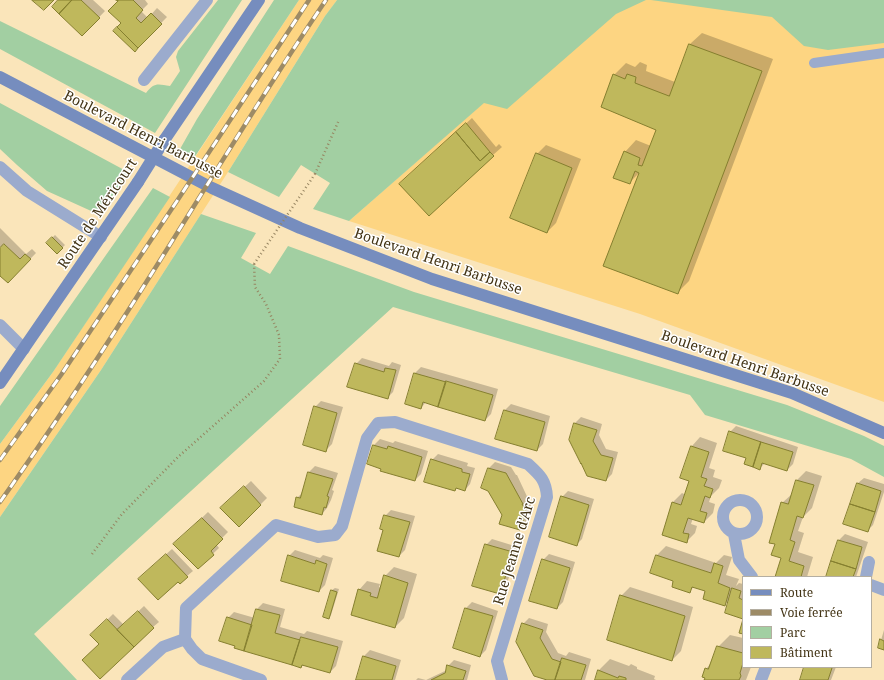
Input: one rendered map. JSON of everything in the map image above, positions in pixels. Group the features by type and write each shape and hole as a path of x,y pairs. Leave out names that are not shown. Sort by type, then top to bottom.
{"main road":[{"name":"Route de Méricourt","path":"0,383 101,237 259,0"},
{"name":"Boulevard Henri Barbusse","path":"0,77 212,188 300,228 432,279 792,393 884,433"}],"street":[{"path":"144,80 207,0"},
{"path":"0,167 27,191 101,237"},
{"path":"0,325 24,349"},
{"name":"Rue Jeanne d'Arc","path":"185,639 186,608 276,525 318,537 335,535 342,526 367,438 378,423 394,422 528,464 540,475 546,486 547,497 497,661 502,680"},
{"path":"734,534 739,560 751,576"},
{"path":"866,576 869,562"},
{"path":"872,585 884,590"},
{"path":"127,680 163,647 185,639 202,659 255,679"},
{"path":"761,680 766,668"}],"lane":[{"path":"814,64 884,53"}],"path":[{"path":"92,554 128,508 178,457 264,381 280,359 279,335 266,304 255,287 254,264 315,174 339,120"}],"shaded area":[{"path":"299,0 337,0 325,16 228,172 101,370 0,517 0,444 53,372"},
{"path":"600,0 884,0 884,402 640,314 349,221"}],"green space":[{"path":"218,0 242,0 155,133 0,49 0,21 146,93 154,85 170,86 180,71 176,57 178,51"},
{"path":"274,0 299,0 194,158 180,149 197,119"},
{"path":"337,0 646,0 616,14 507,109 484,103 349,221 313,209 330,183 301,165 279,197 228,172 325,16"},
{"path":"651,0 884,0 884,43 828,50 804,46 772,17"},
{"path":"0,103 128,172 100,215 47,191 0,149"},
{"path":"153,188 170,197 53,372 0,444 0,406"},
{"path":"201,214 256,233 241,258 270,274 288,246 414,292 787,405 864,436 884,446 884,477 851,459 705,415 690,395 393,307 34,634 77,680 0,680 0,517 101,370"}],"building":[{"path":"32,0 54,0 44,10"},
{"path":"58,0 72,0 59,14 52,7"},
{"path":"72,0 81,0 100,18 82,36 59,14"},
{"path":"116,0 133,0 143,10 136,18 141,23 151,13 162,24 138,48 117,27 121,23 108,11 118,1"},
{"path":"117,27 138,48 135,52 113,31"},
{"path":"689,44 762,71 678,294 603,266 639,173 635,171 630,184 613,178 624,151 640,158 638,165 642,166 656,130 601,107 613,74 625,79 627,74 636,77 635,83 669,96"},
{"path":"466,123 490,152 480,161 456,132"},
{"path":"456,132 480,161 490,152 494,156 429,216 399,184"},
{"path":"536,153 572,168 547,233 510,218"},
{"path":"52,237 63,248 57,254 46,243"},
{"path":"4,244 20,259 25,254 31,259 8,283 0,276 0,248"},
{"path":"355,363 384,372 385,368 396,370 388,399 347,387"},
{"path":"414,373 446,382 438,407 423,402 421,409 405,404"},
{"path":"446,381 493,395 485,421 438,407"},
{"path":"314,406 337,413 326,452 303,445"},
{"path":"504,410 545,422 537,451 495,439"},
{"path":"574,423 597,430 593,441 601,455 613,458 606,481 587,476 569,440"},
{"path":"729,431 761,442 753,467 744,464 746,458 723,451"},
{"path":"761,442 793,452 787,471 762,463 760,470 753,467"},
{"path":"373,445 387,449 388,446 422,457 415,481 380,471 381,469 367,464"},
{"path":"691,446 709,452 701,477 707,479 704,486 713,489 710,498 705,496 700,511 707,513 704,523 688,518 683,533 689,534 687,543 662,535 672,502 681,505 689,481 680,478"},
{"path":"431,459 462,469 462,472 470,474 465,491 456,488 455,491 424,482"},
{"path":"488,468 506,473 523,504 526,511 520,530 499,524 502,515 488,491 481,488"},
{"path":"308,472 333,479 327,496 329,497 326,508 324,507 322,515 294,507 296,497 300,498"},
{"path":"796,480 814,485 803,518 797,516 790,540 795,542 789,561 804,566 801,576 775,576 781,558 771,555 775,544 769,543 781,502 788,504"},
{"path":"857,483 881,491 875,512 850,504"},
{"path":"244,486 261,505 239,527 220,508"},
{"path":"561,496 589,505 577,546 549,537"},
{"path":"850,504 875,512 868,532 843,524"},
{"path":"384,515 410,522 399,557 377,551 383,530 380,529"},
{"path":"202,518 223,539 211,551 214,555 198,569 173,544"},
{"path":"838,540 862,547 856,569 831,561"},
{"path":"485,544 513,552 500,594 472,586"},
{"path":"166,554 188,577 180,584 178,582 158,600 138,579"},
{"path":"288,555 315,564 316,560 327,564 319,592 281,581"},
{"path":"656,555 711,573 714,563 723,566 718,583 730,588 725,606 703,599 705,591 692,587 690,593 672,587 673,581 650,573"},
{"path":"542,559 570,568 557,609 529,601"},
{"path":"831,561 856,569 853,576 826,576"},
{"path":"384,575 408,583 395,628 351,615 358,589 371,593 370,596 377,598"},
{"path":"732,588 741,591 739,598 742,600 742,619 725,613"},
{"path":"331,590 337,592 329,619 323,617"},
{"path":"620,595 685,616 672,661 607,640"},
{"path":"465,608 493,616 480,657 453,648"},
{"path":"256,609 280,615 275,633 300,640 292,665 244,651"},
{"path":"138,611 154,628 134,647 117,630"},
{"path":"227,617 252,625 244,651 234,648 235,646 219,641"},
{"path":"107,619 134,647 100,679 82,660 99,644 90,635"},
{"path":"742,622 742,634 739,633"},
{"path":"522,623 543,630 540,638 552,659 561,662 555,680 547,680 534,676 516,642"},
{"path":"301,637 338,647 330,673 302,665 301,668 292,665"},
{"path":"880,639 884,641 884,650 878,648"},
{"path":"717,646 742,653 741,676 739,680 704,680 705,678 702,677 705,668 708,669"},
{"path":"363,656 396,666 392,680 356,680"},
{"path":"562,658 586,665 581,680 555,680"},
{"path":"447,665 466,671 463,680 431,680 445,673"},
{"path":"804,668 832,668 828,680 800,680"},
{"path":"598,670 618,678 619,676 626,678 626,680 595,680"}],"railway":[{"path":"0,460 61,375 309,0"},
{"path":"0,502 99,356 292,51 326,0"}]}
